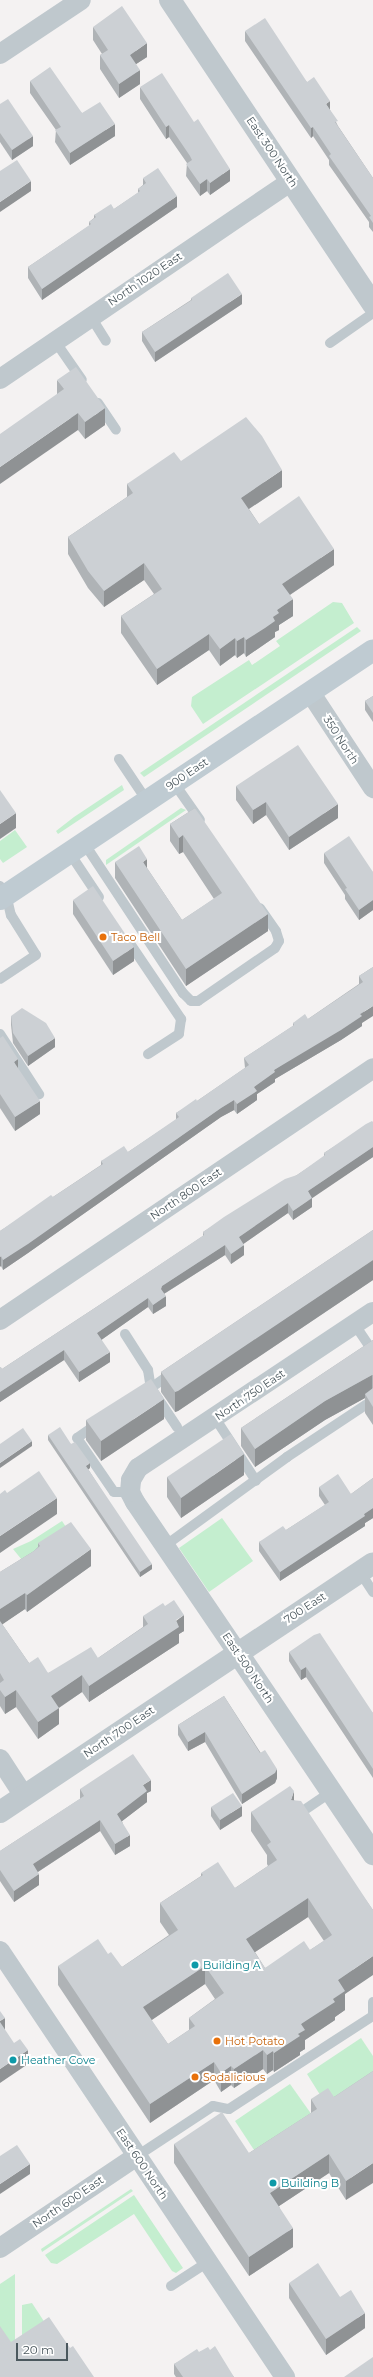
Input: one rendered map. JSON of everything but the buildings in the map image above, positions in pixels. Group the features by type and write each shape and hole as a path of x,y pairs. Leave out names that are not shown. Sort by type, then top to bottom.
{"main road":[{"name":"900 East","path":"2,893 77,847 373,650"}],"street":[{"path":"0,54 81,0"},
{"name":"East 300 North","path":"170,0 373,304"},
{"name":"North 1020 East","path":"0,379 291,181"},
{"name":"350 North","path":"310,692 373,788"},
{"name":"North 800 East","path":"0,1320 373,1068"},
{"name":"North 750 East","path":"131,1486 138,1468 373,1312"},
{"name":"East 500 North","path":"131,1486 166,1545 373,1854"},
{"name":"700 East","path":"237,1652 366,1567"},
{"name":"North 700 East","path":"0,1812 237,1652"},
{"path":"0,1759 24,1796"},
{"name":"East 600 North","path":"0,1952 285,2377"},
{"name":"North 600 East","path":"0,2248 137,2156"}],"lane":[{"path":"330,343 373,313"},
{"path":"91,317 106,340"},
{"path":"55,341 116,430"},
{"path":"119,759 147,801"},
{"path":"174,783 206,828"},
{"path":"77,847 183,993 192,1001 198,1001 275,948 279,941 276,931 254,899"},
{"path":"77,847 104,904"},
{"path":"0,979 36,955 11,915 2,893"},
{"path":"121,930 181,1019 179,1034 148,1054"},
{"path":"0,1034 39,1094"},
{"path":"355,1325 373,1352"},
{"path":"125,1334 148,1370 151,1388 177,1427"},
{"path":"138,1397 183,1366"},
{"path":"166,1545 287,1457 373,1400"},
{"path":"107,1417 77,1438 114,1492 131,1486"},
{"path":"215,1418 256,1481"},
{"path":"366,1567 373,1592"},
{"path":"297,1815 331,1792"},
{"path":"137,2156 213,2106 229,2109 373,2015 373,2002"},
{"path":"171,2286 208,2262"}],"green space":[{"path":"333,602 342,603 354,623 203,724 191,706 192,697 249,660 252,665 280,646 276,641"},
{"path":"357,627 361,631 144,777 140,773"},
{"path":"122,785 124,790 58,834 56,831 74,817"},
{"path":"181,808 186,810 106,865 106,860"},
{"path":"15,830 27,847 3,863 0,859 0,841"},
{"path":"222,1518 253,1561 209,1592 179,1548"},
{"path":"62,1521 68,1530 22,1560 13,1549 31,1541"},
{"path":"361,2038 373,2056 373,2075 327,2106 307,2074"},
{"path":"290,2084 312,2115 256,2153 235,2121"},
{"path":"131,2189 133,2191 42,2252 41,2249"},
{"path":"134,2195 183,2268 176,2273 172,2271 134,2214 57,2264 51,2263 45,2255"},
{"path":"15,2274 15,2349 0,2342 0,2284"},
{"path":"32,2303 49,2329 22,2348 22,2305"}],"place":[{"name":"Taco Bell","path":"103,937"},
{"name":"Building A","path":"195,1965"},
{"name":"Hot Potato","path":"217,2041"},
{"name":"Heather Cove","path":"13,2060"},
{"name":"Sodalicious","path":"195,2077"},
{"name":"Building B","path":"273,2183"}]}
